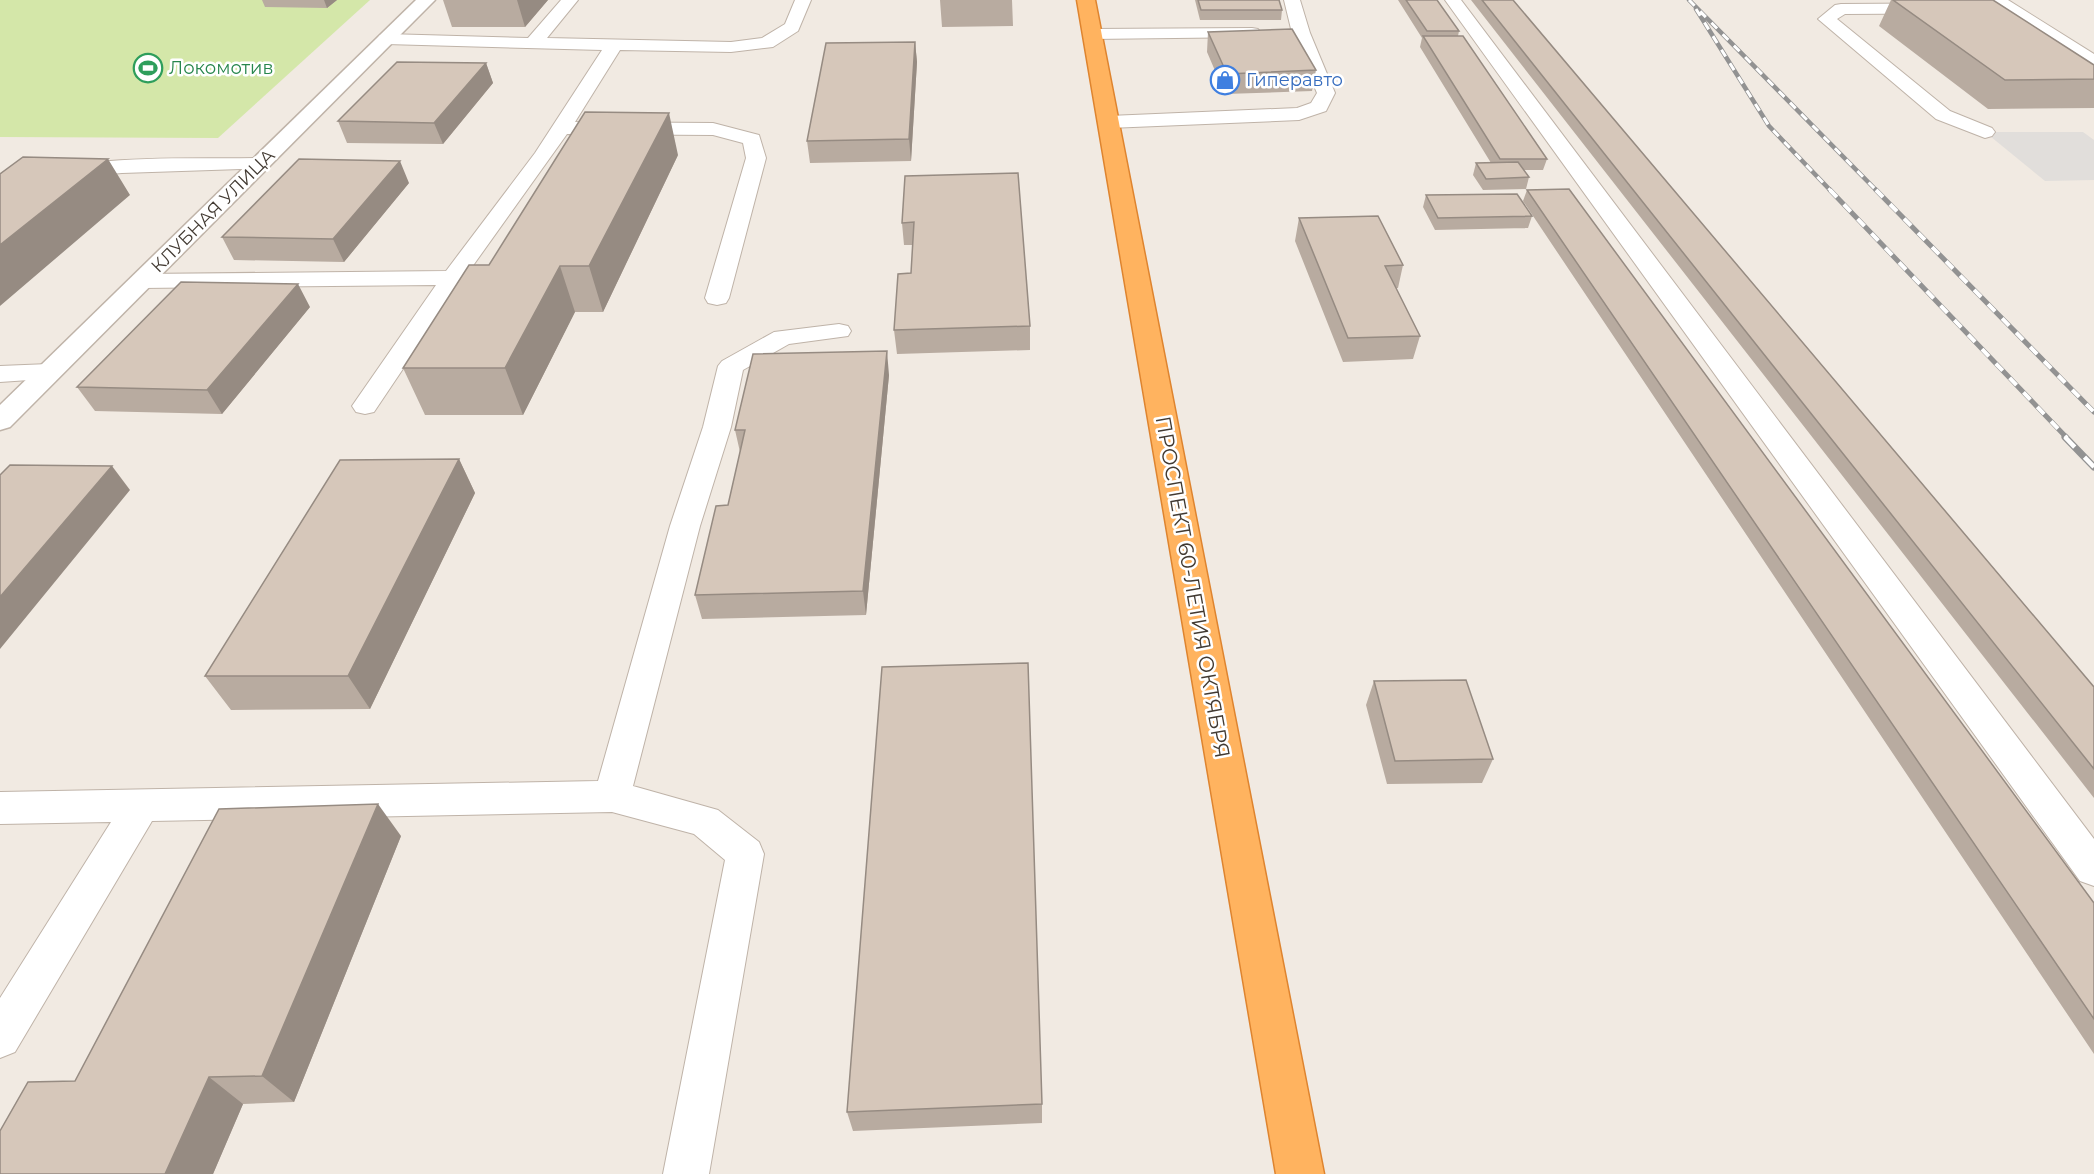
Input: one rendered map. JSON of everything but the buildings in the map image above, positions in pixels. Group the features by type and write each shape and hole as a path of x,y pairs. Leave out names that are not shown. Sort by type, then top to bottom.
{"highway":[{"name":"ПРОСПЕКТ 60-ЛЕТИЯ ОКТЯБРЯ","path":"1086,0 1300,1174"}],"street":[{"name":"КЛУБНАЯ УЛИЦА","path":"0,421 426,0"}],"lane":[{"path":"533,43 570,0"},
{"path":"386,39 731,47 767,43 792,27 803,0"},
{"path":"1108,122 1299,114 1319,107 1326,93 1301,33 1292,0"},
{"path":"1453,0 2094,869"},
{"path":"1985,132 1943,115 1826,19 1841,9 2003,4 2094,62"},
{"path":"1092,34 1301,33"},
{"path":"365,406 453,278 543,156 615,45"},
{"path":"561,128 713,129 752,139 756,158 717,298"},
{"path":"0,196 25,183 65,172 122,167 260,164"},
{"path":"142,281 453,278"},
{"path":"612,796 685,526 717,427 731,366 783,337 839,331"},
{"path":"0,374 49,372"},
{"path":"0,808 612,796 705,820 745,854 686,1174"},
{"path":"0,1037 142,804"}],"green space":[{"name":"Локомотив","path":"0,0 370,0 218,138 0,137"}],"shaded area":[{"path":"1985,132 2083,132 2094,140 2094,180 2045,181"}],"railway":[{"path":"1689,0 1877,191"},
{"path":"1696,9 1769,126 1831,191"},
{"path":"1830,190 2067,438"},
{"path":"1876,190 2094,412"},
{"path":"2065,437 2094,467"}],"place":[{"name":"Локомотив","path":"148,68"},
{"name":"Гиперавто","path":"1225,80"}]}
